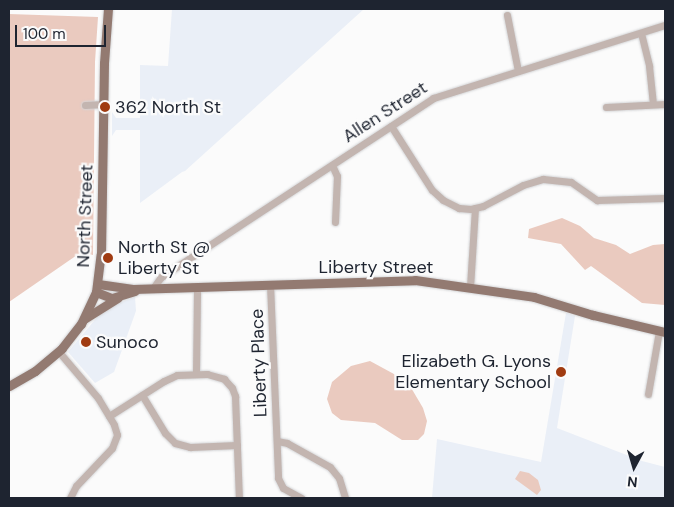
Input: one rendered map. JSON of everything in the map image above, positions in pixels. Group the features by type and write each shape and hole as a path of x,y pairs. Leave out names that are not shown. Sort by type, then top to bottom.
{"main road":[{"name":"North Street","path":"9,386 35,370 58,352 84,319 97,288 101,254 108,9"},
{"name":"Liberty Street","path":"97,288 140,289 394,280 470,287 534,297 593,315 662,332"},
{"path":"97,288 109,298 120,297"},
{"name":"Liberty Street","path":"84,319 120,297 140,289"}],"street":[{"path":"507,15 518,71"},
{"name":"Allen Street","path":"153,288 161,277 437,96 665,25"},
{"path":"641,33 649,66 652,104"},
{"path":"85,105 104,104"},
{"path":"606,107 665,104"},
{"path":"391,126 426,182 439,197 459,208 475,208 486,205 526,183 543,179 571,182 597,200 665,198"},
{"path":"332,164 337,176 335,222"},
{"path":"470,287 475,208"},
{"name":"Liberty Place","path":"270,284 280,484 301,498"},
{"path":"196,374 197,287"},
{"path":"648,394 662,332"},
{"path":"58,352 84,380 116,429 116,442 76,486 70,498"},
{"path":"109,416 172,377 196,374 220,377 232,388 235,401 238,498"},
{"path":"142,395 167,436 175,443 190,447 237,445"},
{"name":"Liberty Place","path":"277,441 287,443 330,467 341,481 345,498"}],"shaded area":[{"path":"172,9 364,9 185,171 140,203 140,130 116,130 112,136 112,112 116,118 140,118 140,65 168,66"},
{"path":"9,14 98,17 95,62 93,255 80,253 9,302"},
{"path":"562,218 580,226 594,238 616,245 630,254 653,245 665,244 665,305 642,303 591,266 585,270 561,244 528,238 529,229"},
{"path":"135,297 136,311 114,372 95,383 68,352 99,315 114,305"},
{"name":"Elizabeth G. Lyons Elementary School","path":"566,313 575,316 557,428 642,461 665,467 664,498 432,498 437,439 541,462"},
{"path":"370,361 405,380 413,391 423,408 427,421 424,434 418,440 402,440 375,423 341,420 332,413 327,399 332,382 351,366"},
{"path":"520,471 529,473 538,480 541,490 537,495 515,479"}],"place":[{"name":"362 North St","path":"105,107"},
{"name":"North St @ Liberty St","path":"108,258"},
{"name":"Sunoco","path":"86,342"},
{"name":"Elizabeth G. Lyons Elementary School","path":"561,372"}]}
